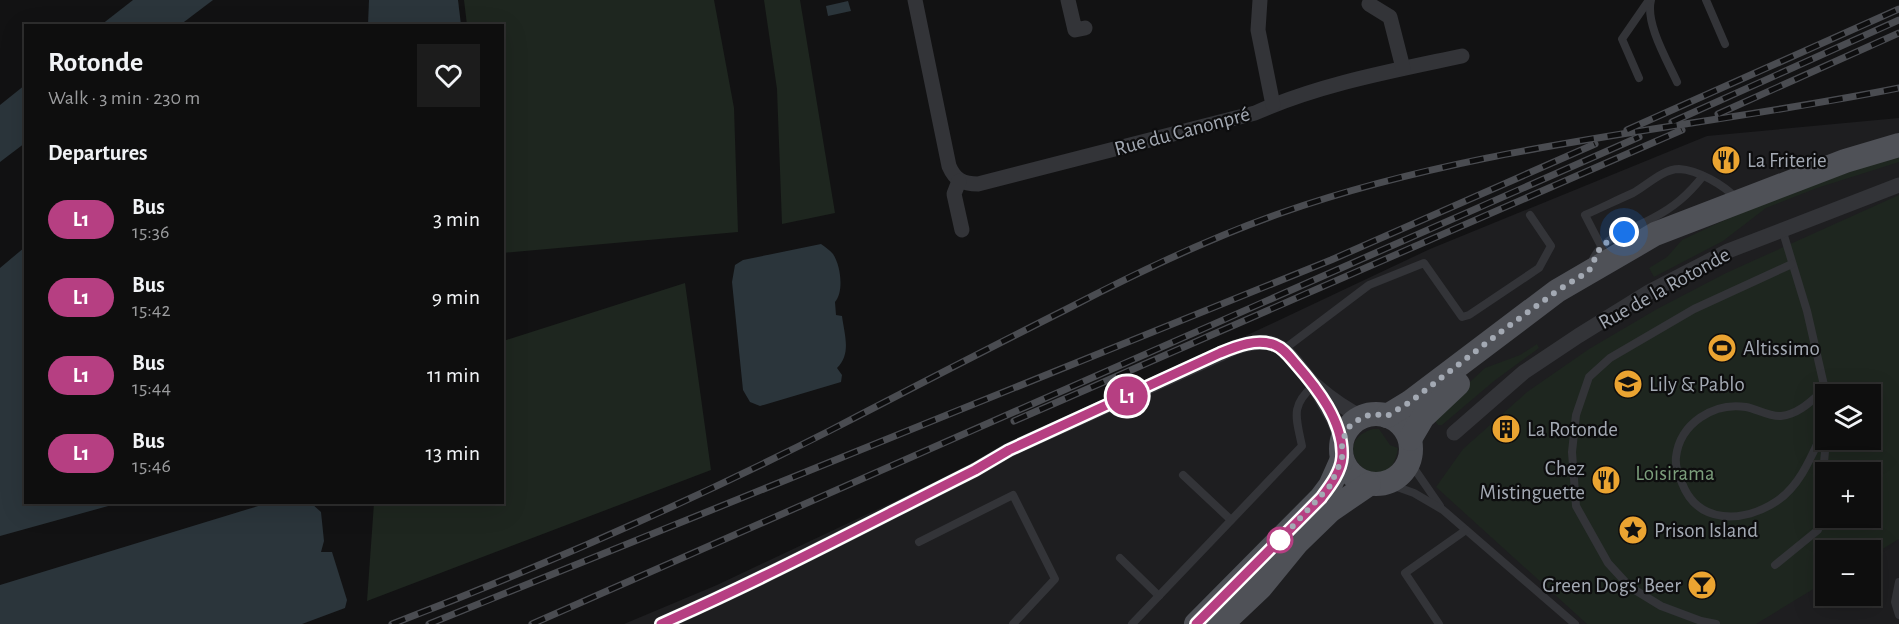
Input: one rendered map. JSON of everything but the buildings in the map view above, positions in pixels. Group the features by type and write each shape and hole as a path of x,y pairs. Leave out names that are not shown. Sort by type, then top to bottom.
{"main road":[{"path":"1387,416 1410,402 1557,291 1655,234 1845,161 1899,145"},
{"path":"1222,624 1261,586 1297,543 1331,510 1378,484 1401,475 1423,417 1487,358 1606,274 1739,202"},
{"path":"1196,624 1321,498 1330,486 1349,427 1362,417 1374,414 1387,416 1397,421 1405,429 1410,450"},
{"path":"1342,450 1348,471 1357,479 1378,484"}],"street":[{"path":"915,0 949,166 959,181 954,194 962,230"},
{"path":"1068,0 1075,30 1085,28"},
{"path":"1260,0 1258,30 1273,105"},
{"path":"1369,4 1390,17 1403,68"},
{"name":"Rue du Canonpré","path":"959,181 978,184 1255,113 1291,97 1403,68 1462,56"},
{"name":"Rue de la Rotonde","path":"1454,433 1524,372 1649,292 1728,251 1899,185"},
{"path":"661,624 724,596 975,470 1009,450 1236,347 1260,342 1274,344 1283,350 1314,385 1329,411 1342,450"},
{"path":"1314,385 1362,417"}],"lane":[{"path":"1639,78 1622,39 1650,0"},
{"path":"1650,0 1651,22 1677,82"},
{"path":"1706,0 1725,44"},
{"path":"1601,246 1586,215 1634,192 1668,172 1678,169 1703,176 1723,185 1739,202"},
{"path":"1589,271 1601,246 1654,218 1688,195 1703,176"},
{"path":"1283,350 1313,325 1370,285 1424,262 1462,317 1469,315 1539,268 1551,246 1530,215"},
{"path":"1782,229 1807,311 1824,384"},
{"path":"1716,624 1701,621 1661,606 1630,587 1608,563 1576,506 1572,452 1576,415 1589,377 1610,358 1694,309 1792,264"},
{"path":"1132,624 1302,446 1297,407 1303,394 1314,385"},
{"path":"1815,399 1791,414 1779,416 1746,407 1726,406 1708,412 1691,424 1682,439 1676,457 1678,474 1685,492 1697,506 1715,516 1737,517 1762,509 1778,500 1796,482 1815,448"},
{"path":"1410,450 1443,510"},
{"path":"1775,565 1818,530 1825,450"},
{"path":"1183,475 1231,520"},
{"path":"1378,484 1414,493 1443,510 1575,624"},
{"path":"919,542 1013,495 1055,579 1013,624"},
{"path":"1439,624 1405,573 1466,530"},
{"path":"1120,558 1159,596"},
{"path":"1899,582 1895,602 1899,615"}],"shaded area":[{"path":"133,0 213,0 181,24 102,24"},
{"path":"369,0 458,0 461,24 368,24"},
{"path":"848,1 851,11 828,16 826,6"},
{"path":"24,86 24,144 0,162 0,105"},
{"path":"1899,118 1899,624 624,624 717,585 1430,249 1707,136"},
{"path":"821,244 833,254 840,272 840,292 835,302 836,315 842,316 846,343 842,362 837,368 842,375 841,382 760,406 750,402 743,390 732,282 735,265 743,260"},
{"path":"24,248 24,504 115,504 0,536 0,268"},
{"path":"265,504 312,504 321,512 324,541 321,552 332,552 347,600 345,608 302,624 0,624 0,585"}],"green space":[{"path":"464,0 714,0 734,108 738,232 504,253 504,24 467,24"},
{"path":"764,0 800,0 835,213 782,224 777,89"},
{"path":"1899,155 1899,162 1817,188 1766,208 1723,241 1654,277 1649,268 1667,257 1682,240 1714,225 1782,195"},
{"name":"Loisirama","path":"1899,195 1899,539 1881,550 1881,540 1815,540 1815,588 1756,624 1587,624 1436,487 1463,449 1527,392 1589,349 1657,309 1726,273"},
{"path":"685,283 711,470 367,601 374,504 504,504 504,341"},
{"path":"1537,344 1539,348 1494,381 1442,425 1438,425 1432,417 1485,368 1520,355"},
{"path":"1373,429 1379,429 1390,445 1398,448 1392,465 1383,473 1372,473 1362,467 1355,458 1353,447 1358,437"}],"railway":[{"path":"1627,130 1899,9"},
{"path":"1672,122 1899,20"},
{"path":"1718,114 1899,33"},
{"path":"392,624 503,580 668,509 776,458 1146,270 1199,245 1281,213 1356,189 1510,153 1899,88"},
{"path":"1014,421 1682,130"},
{"path":"532,624 1639,137"},
{"path":"429,624 1331,260 1595,144"}],"bus line":[{"name":"L1","path":"661,624 724,596 975,470 1009,450 1220,353 1248,344 1260,342 1274,344 1283,350 1314,385 1334,420 1342,441 1342,459 1337,473 1321,498 1196,624"}],"place":[{"name":"La Friterie","path":"1726,160"},
{"name":"Altissimo","path":"1722,348"},
{"name":"Lily & Pablo","path":"1628,384"},
{"name":"La Rotonde","path":"1506,429"},
{"name":"Chez Mistinguette","path":"1606,480"},
{"name":"Prison Island","path":"1633,530"},
{"name":"Green Dogs' Beer","path":"1702,585"}],"route":[{"path":"1280,540 1330,486 1342,459 1342,441 1349,427 1362,417 1374,414 1387,416 1410,402 1502,331 1589,271 1593,258 1601,246 1624,232"}]}
